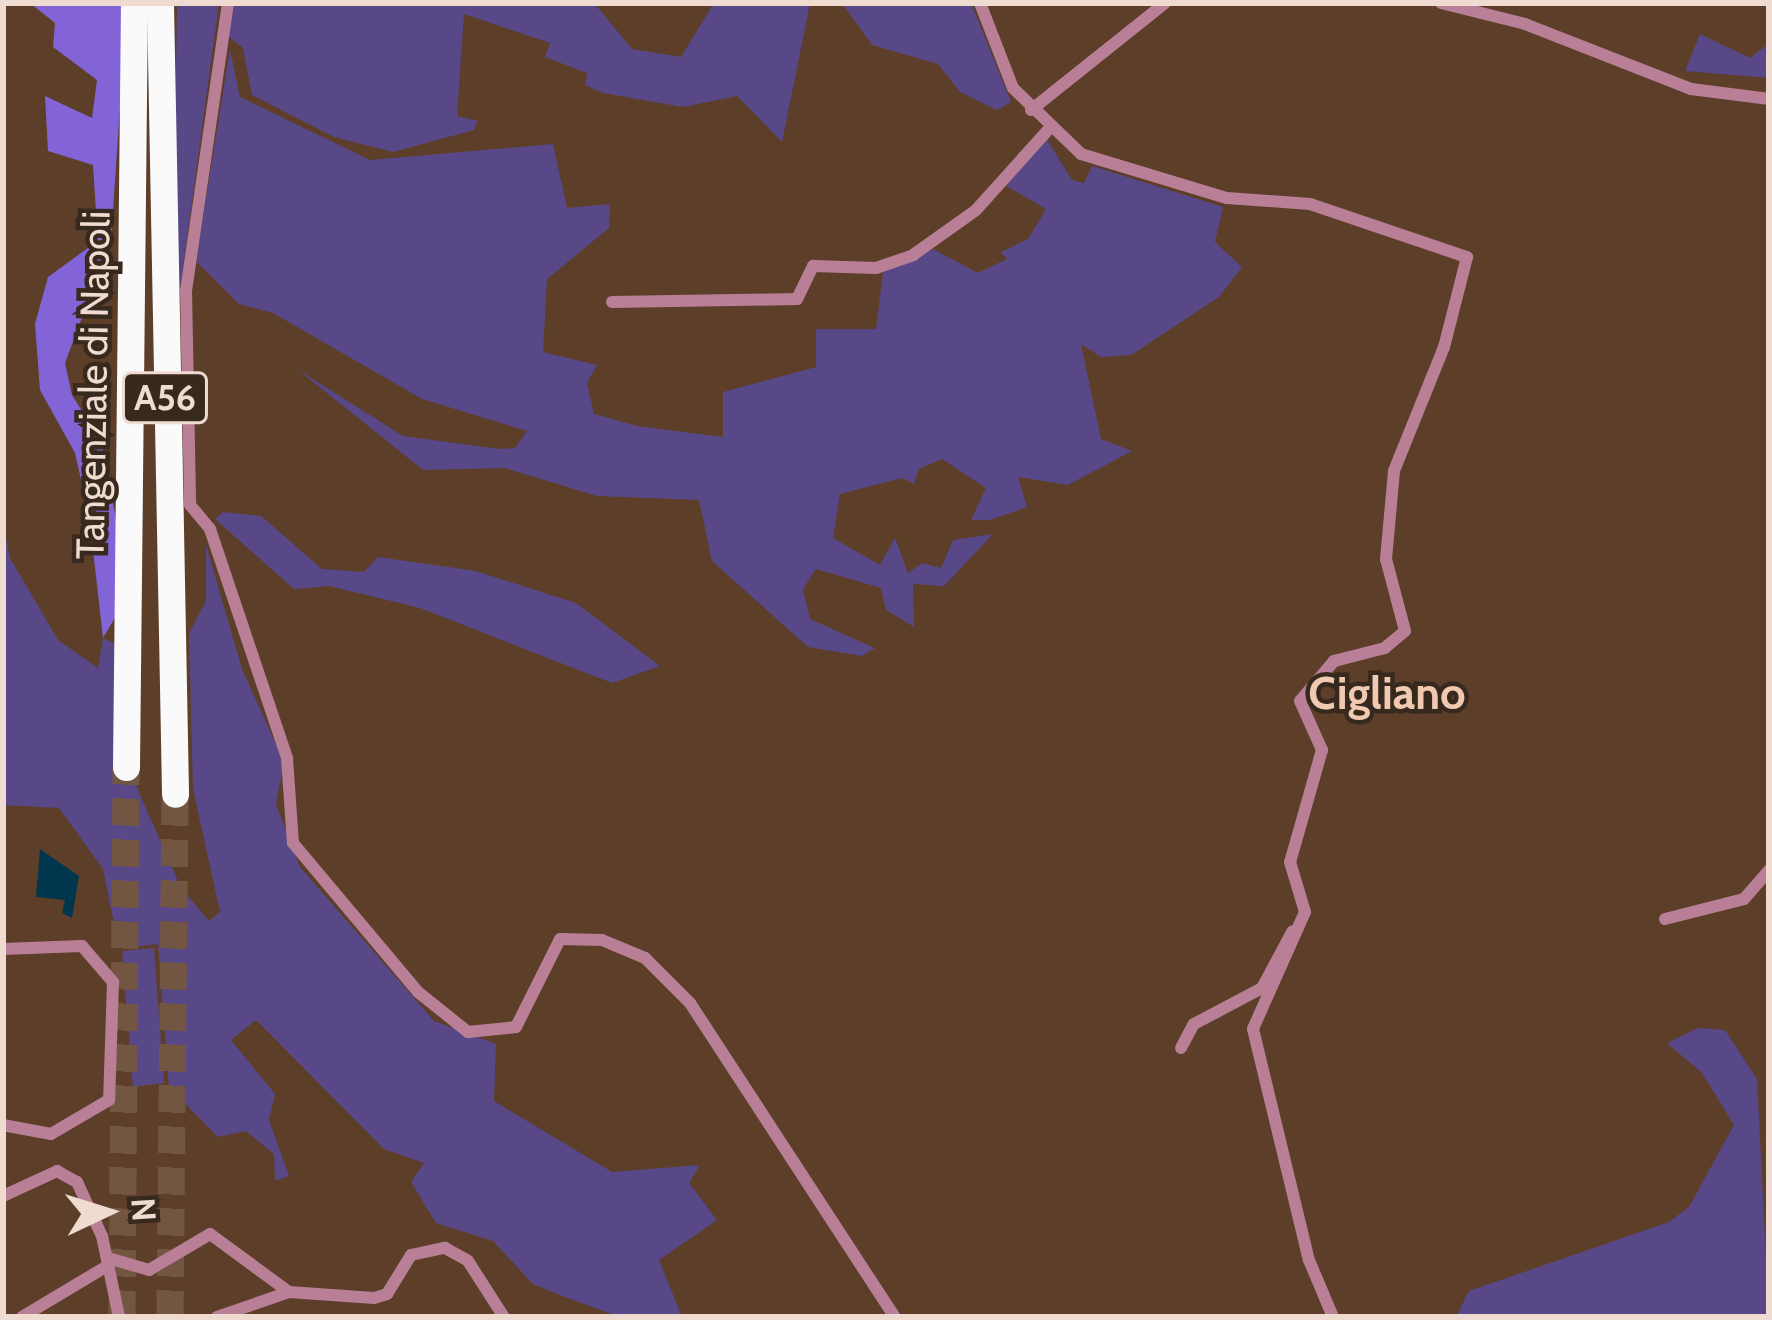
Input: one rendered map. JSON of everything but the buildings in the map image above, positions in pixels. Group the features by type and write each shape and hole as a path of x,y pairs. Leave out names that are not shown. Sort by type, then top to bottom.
{"highway":[{"name":"Tangenziale di Napoli","path":"127,767 134,3"},
{"name":"Tangenziale di Napoli","path":"160,3 157,197 175,794"}],"street":[{"path":"228,3 186,290 190,506 210,529 287,758 293,842 418,992 468,1032 515,1028 560,939 588,937 645,958 690,1003 895,1317"},
{"path":"980,3 1013,88 1048,130 1081,154 1203,193 1310,204 1466,257 1444,347 1394,472 1386,559 1405,631 1393,645 1334,662 1300,701 1322,750 1290,862 1304,905 1253,1029 1304,1239 1333,1317"},
{"path":"1031,110 1165,3"},
{"path":"1441,3 1525,24 1691,88 1769,98"},
{"path":"612,302 796,299 813,266 876,268 913,255 976,211 1048,130"},
{"path":"1665,919 1744,899 1769,870"},
{"path":"1181,1048 1194,1024 1262,988 1298,929"},
{"path":"3,949 82,946 113,982 109,1100 51,1134 3,1125"},
{"path":"3,1196 57,1171 70,1175 108,1262 119,1317"},
{"path":"22,1317 108,1262 149,1270 210,1234 289,1292"},
{"path":"218,1317 289,1292 374,1298 387,1294 411,1255 445,1248 468,1262 504,1317"}],"shaded area":[{"path":"30,3 127,3 111,240 65,363 72,395 102,443 118,530 119,611 103,638 89,515 75,453 40,390 35,324 48,277 92,245 96,212 93,165 48,151 45,96 92,118 97,80 53,47 55,23"},
{"path":"177,3 219,3 178,304 175,136"},
{"path":"233,3 594,3 632,49 681,57 714,3 810,3 782,142 737,96 683,107 603,93 585,85 587,73 545,57 550,43 464,14 457,116 478,121 474,130 393,152 334,137 252,95 243,48 228,36"},
{"path":"842,3 971,3 1011,102 997,110 960,92 938,64 872,45"},
{"path":"1700,34 1750,58 1769,43 1769,78 1685,71"},
{"path":"230,49 240,97 370,160 553,144 567,208 610,204 609,228 547,279 543,352 597,365 587,383 594,414 637,426 723,437 723,392 816,367 816,329 876,329 883,272 933,249 978,273 1007,259 1001,252 1028,239 1046,209 1003,184 1047,140 1072,180 1084,183 1092,166 1223,207 1215,242 1242,267 1219,297 1131,355 1101,357 1081,344 1101,439 1132,451 1068,485 1018,477 1027,507 990,520 971,520 986,488 942,459 919,469 914,484 902,478 840,494 833,538 880,565 895,538 908,573 922,563 941,568 953,540 993,534 944,586 913,584 914,627 886,610 881,588 816,569 803,589 810,619 875,648 862,656 808,647 712,561 699,500 597,496 505,468 423,470 297,369 403,436 499,449 515,448 527,431 422,399 273,313 239,304 196,261"},
{"path":"223,512 261,516 322,569 364,572 378,557 476,571 576,603 660,666 612,683 420,608 329,586 294,589 215,519"},
{"path":"3,523 10,558 58,640 98,668 103,638 120,646 119,774 134,781 181,888 209,921 220,912 193,789 189,633 206,601 206,545 242,669 284,762 276,804 300,867 434,1021 496,1044 494,1101 612,1172 700,1165 689,1183 717,1220 659,1260 682,1317 620,1317 560,1295 533,1284 493,1241 436,1223 411,1182 424,1163 384,1149 256,1020 231,1040 275,1094 269,1120 289,1176 275,1181 274,1154 246,1131 218,1137 169,1087 158,944 133,947 131,929 115,928 103,869 59,808 3,805"},
{"path":"154,948 164,1083 133,1087 122,951"},
{"path":"1698,1028 1725,1030 1757,1079 1769,1317 1456,1317 1469,1291 1669,1222 1689,1207 1734,1125 1702,1073 1667,1043"}],"water":[{"path":"40,849 79,876 72,918 62,913 65,900 36,897"}],"tunnel":[{"path":"122,1317 126,767"},
{"path":"170,1317 175,794"}],"district":[{"name":"Cigliano","path":"1387,694"}]}
